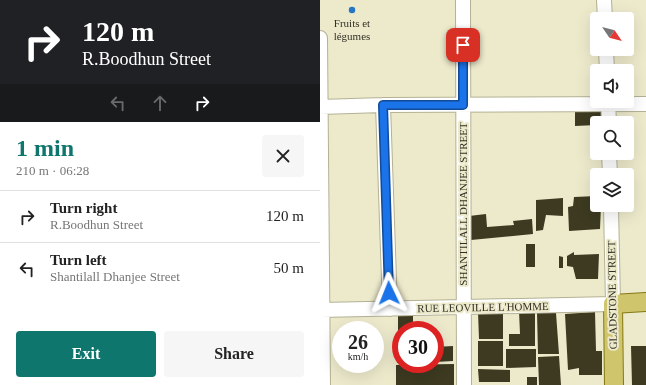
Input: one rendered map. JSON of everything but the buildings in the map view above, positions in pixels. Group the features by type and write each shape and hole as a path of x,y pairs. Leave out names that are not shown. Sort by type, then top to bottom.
{"main road":[{"name":"RUE LEOVILLE L'HOMME","path":"613,304 646,302"},
{"name":"GLADSTONE STREET","path":"613,304 614,385"}],"street":[{"name":"SHANTILALL DHANJEE STREET","path":"463,0 464,385"},
{"path":"604,0 605,12"},
{"path":"320,38 321,310 323,385"},
{"path":"320,107 590,103"},
{"path":"634,104 646,104"},
{"path":"383,105 390,309"},
{"name":"GLADSTONE STREET","path":"611,212 613,304"},
{"name":"RUE LEOVILLE L'HOMME","path":"321,310 613,304"}],"place":[{"name":"Fruits et légumes","path":"352,10"}],"route":[{"path":"389,293 383,105 463,105 463,45"}]}
